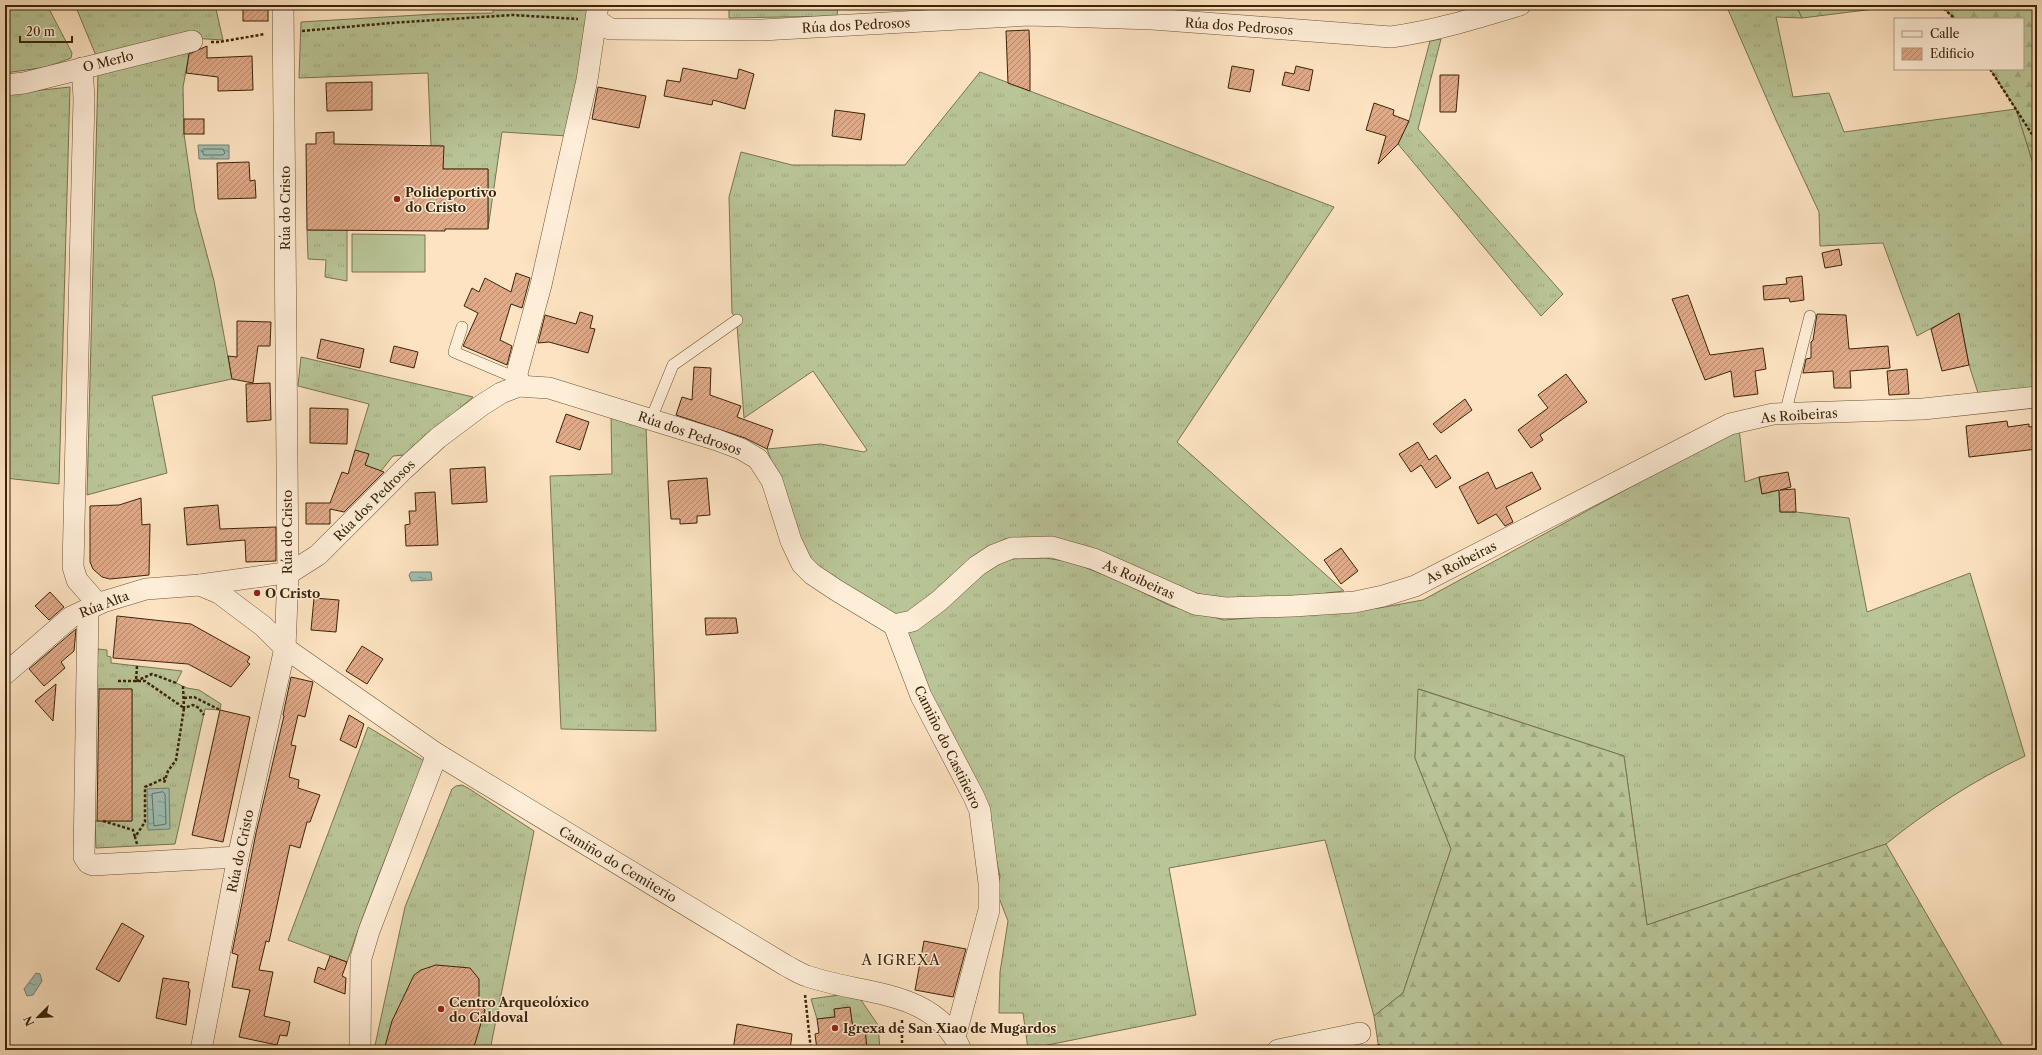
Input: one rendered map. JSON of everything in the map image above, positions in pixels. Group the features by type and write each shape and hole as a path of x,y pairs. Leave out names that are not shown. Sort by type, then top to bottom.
{"street":[{"name":"Rúa do Cristo","path":"201,1050 238,857 285,648 288,574 283,5"},
{"name":"Rúa dos Pedrosos","path":"598,12 610,29 761,30 1029,15 1152,19 1390,37 1421,33 1520,5"},
{"path":"519,386 517,373 541,285 587,80 598,12"},
{"name":"O Merlo","path":"5,85 24,83 192,41"},
{"path":"82,68 84,98 74,567 77,580 93,606 84,857 88,863 93,865 238,857"},
{"name":"Rúa dos Pedrosos","path":"288,574 318,555 333,542 404,469 438,438 482,405 501,393 519,386 549,388 741,449 758,459 772,481 791,540 802,564 824,582 894,625"},
{"name":"As Roibeiras","path":"894,625 912,621 939,601 977,566 994,555 1012,548 1052,548 1087,557 1195,604 1225,608 1355,602 1383,596 1415,586 1730,424 1773,414 1923,409 2037,397"},
{"name":"Rúa Alta","path":"5,674 70,617 93,606 146,589 200,585 277,574 288,574"},
{"name":"Rúa Alta","path":"200,585 219,593 263,626 285,648"},
{"name":"Camiño do Castiñeiro","path":"894,625 921,696 974,797 980,816 989,883 989,910 958,1043"},
{"name":"Camiño do Cemiterio","path":"285,648 437,754 785,965 807,976 901,999 911,1003 934,1016 958,1043"},
{"path":"360,1050 361,958 369,931 437,754"},
{"path":"1278,1050 1360,1033"}],"lane":[{"path":"1785,414 1810,316"},
{"path":"652,420 673,365 737,320"},
{"path":"462,327 454,352 511,376 519,386"}],"path":[{"path":"1940,5 1954,18"},
{"path":"192,41 219,42 274,32 390,23 513,15 598,12"},
{"path":"1991,70 2037,142"},
{"path":"136,681 137,666"},
{"path":"136,681 152,674 176,683"},
{"path":"118,681 145,681 184,708"},
{"path":"164,783 168,771 176,760 184,708 183,686"},
{"path":"184,698 194,697 220,710"},
{"path":"184,708 193,705 199,708 204,715"},
{"path":"135,837 145,822 145,787 165,778"},
{"path":"103,821 133,830 137,851"},
{"path":"804,991 807,1001 811,1050"},
{"path":"901,999 902,1050"},
{"path":"1379,1044 1379,1050"}],"green space":[{"path":"5,5 47,5 72,53 71,58 47,67 5,73"},
{"path":"75,5 213,5 216,9 223,40 174,37 97,58"},
{"path":"494,5 581,10 588,5 582,79 567,136 502,132 488,229 488,169 443,169 443,146 431,146 428,73 299,78 301,22 435,14 493,13"},
{"path":"729,5 838,5 837,16 729,18"},
{"path":"1726,5 1796,5 1802,18 1776,17 1793,97 1829,93 1844,132 2016,109 2037,176 2037,387 1978,393 1969,365 1959,313 1917,336 1883,243 1820,246 1819,212 1776,120"},
{"path":"1796,5 1906,5 1802,18"},
{"path":"1940,5 2037,5 2037,176 2016,109 1991,70 2024,70 2024,18 1954,18"},
{"path":"1441,39 1418,129 1563,294 1541,316 1398,144 1409,121 1430,41"},
{"path":"190,49 183,87 184,134 195,210 214,281 232,379 152,396 167,473 87,495 98,73"},
{"path":"980,72 1334,207 1177,442 1344,591 1258,601 1227,601 1188,591 1051,538 1005,539 975,555 917,609 897,616 814,566 800,547 787,504 767,449 821,444 864,452 867,450 813,371 744,418 737,320 732,313 729,197 741,152 792,165 905,165"},
{"path":"70,87 59,484 5,478 5,94"},
{"path":"307,230 347,230 347,281 325,277 326,260 308,259"},
{"path":"352,234 425,235 425,272 352,272"},
{"path":"301,357 473,397 405,455 393,456 381,471 365,465 368,454 355,450 369,404 298,386"},
{"path":"611,415 646,425 656,731 561,729 550,476 612,474"},
{"path":"1739,428 1745,482 1759,477 1762,494 1779,490 1780,512 1796,512 1849,518 1867,612 1970,573 2025,756 1970,785 1936,807 1886,844 1647,925 1624,756 1419,689 1415,758 1451,849 1403,993 1374,1016 1325,840 1169,868 1196,1015 1028,1049 1023,1013 999,1013 1000,972 1008,921 996,890 1000,877 985,805 919,680 905,634 987,570 1005,559 1045,558 1071,562 1115,579 1171,606 1224,620 1379,608 1423,600"},
{"path":"98,649 107,650 107,656 111,657 111,663 182,671 176,683 187,688 199,690 221,704 220,710 205,709 175,844 96,848 95,821 132,821 132,689 95,689"},
{"path":"1418,689 1624,756 1647,925 1886,844 2005,1050 1379,1050 1374,1016 1403,993 1451,849 1415,758"},
{"path":"368,727 426,762 384,861 347,962 288,940"},
{"path":"462,785 534,831 490,1050 374,1050 405,907 452,789 456,786"},
{"path":"845,994 859,997 878,1025 880,1050 867,1050 865,1028 853,1029 850,1008 834,1009 835,1017 817,1019 811,999"}],"water":[{"path":"198,145 229,145 229,159 199,159"},
{"path":"411,572 431,572 432,580 411,581 409,575"},
{"path":"169,788 170,829 148,830 147,789"},
{"path":"36,973 40,974 42,981 33,995 27,996 24,989"}],"building":[{"path":"243,5 268,5 268,21 243,21"},
{"path":"1029,30 1030,91 1008,83 1006,31"},
{"path":"207,46 207,58 252,56 253,90 218,91 218,77 186,73 189,54"},
{"path":"1232,66 1254,70 1250,92 1228,88"},
{"path":"1296,66 1313,70 1309,91 1282,85 1285,72 1294,74"},
{"path":"683,68 737,79 739,69 754,74 745,109 713,100 712,105 664,96 667,80 680,82"},
{"path":"1440,75 1459,75 1456,112 1440,112"},
{"path":"372,82 372,110 327,111 326,83"},
{"path":"598,87 646,96 639,128 592,119"},
{"path":"1374,103 1394,110 1393,115 1409,121 1398,144 1378,164 1386,136 1366,130"},
{"path":"835,110 865,114 861,140 832,136"},
{"path":"184,119 204,119 204,134 184,134"},
{"name":"Polideportivo do Cristo","path":"334,132 334,144 444,146 443,169 488,169 488,229 445,229 445,231 307,230 306,144 316,144 316,133"},
{"path":"249,162 250,181 255,180 256,198 218,199 217,163"},
{"path":"1839,249 1842,265 1825,268 1822,253"},
{"path":"516,273 530,278 522,308 511,304 500,340 512,346 507,365 463,346 478,313 464,306 472,288 479,292 485,278 511,292"},
{"path":"1802,276 1804,300 1790,302 1789,298 1764,300 1763,286 1787,284 1786,278"},
{"path":"1688,295 1710,355 1763,348 1766,369 1755,371 1758,394 1734,397 1731,371 1705,380 1672,299"},
{"path":"580,312 593,316 590,328 595,329 588,353 549,342 538,343 545,315 576,324"},
{"path":"1959,313 1969,365 1942,371 1931,329"},
{"path":"1817,314 1846,315 1849,349 1888,346 1890,368 1850,371 1851,388 1834,388 1833,371 1803,373 1806,359 1811,358 1811,342 1813,340"},
{"path":"237,321 271,322 270,346 258,346 253,383 232,379 228,356 237,357"},
{"path":"321,339 364,349 360,368 317,358"},
{"path":"394,346 418,352 414,368 390,362"},
{"path":"694,367 711,368 710,395 741,406 737,417 773,430 767,449 745,438 676,415 682,397 692,400"},
{"path":"1907,369 1909,394 1889,395 1887,371"},
{"path":"1566,374 1587,402 1540,435 1543,440 1531,448 1518,430 1548,408 1538,395"},
{"path":"270,383 271,420 247,422 246,384"},
{"path":"1465,399 1472,410 1441,433 1433,424"},
{"path":"310,408 348,409 347,444 310,443"},
{"path":"566,414 589,422 580,450 556,442"},
{"path":"2007,421 2008,427 2029,424 2029,427 2037,426 2037,449 1969,457 1966,426"},
{"path":"1418,442 1429,460 1436,455 1451,478 1436,488 1421,465 1411,472 1399,454"},
{"path":"355,450 369,454 365,465 384,472 344,512 330,509 330,524 306,524 306,503 330,503 342,472 348,474"},
{"path":"485,467 487,502 452,504 450,469"},
{"path":"1488,472 1496,489 1532,472 1541,489 1506,507 1513,522 1505,526 1496,514 1478,524 1459,487"},
{"path":"1788,472 1791,487 1780,490 1795,489 1796,512 1780,512 1779,490 1762,494 1759,477"},
{"path":"707,478 710,515 697,516 697,523 680,524 680,519 671,519 668,481"},
{"path":"435,492 438,545 406,546 405,525 410,524 409,511 416,511 415,493"},
{"path":"141,498 142,525 150,524 149,575 110,579 102,577 93,569 90,562 90,506 119,505"},
{"path":"218,505 220,529 276,527 276,561 246,562 245,540 187,545 184,508"},
{"path":"1341,548 1358,571 1341,584 1324,560"},
{"path":"50,592 64,607 49,620 35,606"},
{"path":"314,598 339,600 336,632 311,630"},
{"path":"117,616 191,624 250,657 247,662 250,664 231,687 188,664 113,658"},
{"path":"705,618 736,618 738,633 706,635"},
{"path":"76,629 74,651 61,662 65,668 44,686 29,669"},
{"path":"362,646 383,659 367,684 346,671"},
{"path":"291,677 313,682 305,717 298,715 291,745 296,746 289,777 299,780 298,788 320,795 310,822 307,822 300,848 290,845 269,942 266,941 259,970 273,972 264,1016 290,1022 287,1036 280,1035 277,1045 239,1037 250,990 232,987 238,955 232,953 256,833 284,716"},
{"path":"56,684 53,721 35,701"},
{"path":"99,689 132,689 132,821 97,821"},
{"path":"220,710 250,717 223,842 192,835"},
{"path":"349,715 364,724 356,748 340,740"},
{"path":"122,923 144,936 119,982 96,969"},
{"path":"924,941 966,949 953,997 915,990"},
{"path":"330,956 347,962 342,976 346,978 345,994 314,982 318,967 325,970"},
{"name":"Centro Arqueolóxico do Caldoval","path":"436,965 470,968 479,979 479,1004 485,1010 473,1050 384,1050 392,1021 414,975 421,970"},
{"path":"163,978 189,982 188,987 190,990 186,1025 156,1018"},
{"name":"Igrexa de San Xiao de Mugardos","path":"850,1007 853,1029 865,1028 867,1050 817,1050 815,1034 819,1033 817,1019 835,1017 834,1009"},
{"path":"737,1024 792,1034 790,1050 733,1050"}],"place":[{"name":"Polideportivo do Cristo","path":"397,199"},
{"name":"O Cristo","path":"257,593"},
{"name":"Centro Arqueolóxico do Caldoval","path":"441,1009"},
{"name":"Igrexa de San Xiao de Mugardos","path":"835,1028"}],"district":[{"name":"A IGREXA","path":"901,960"}]}
